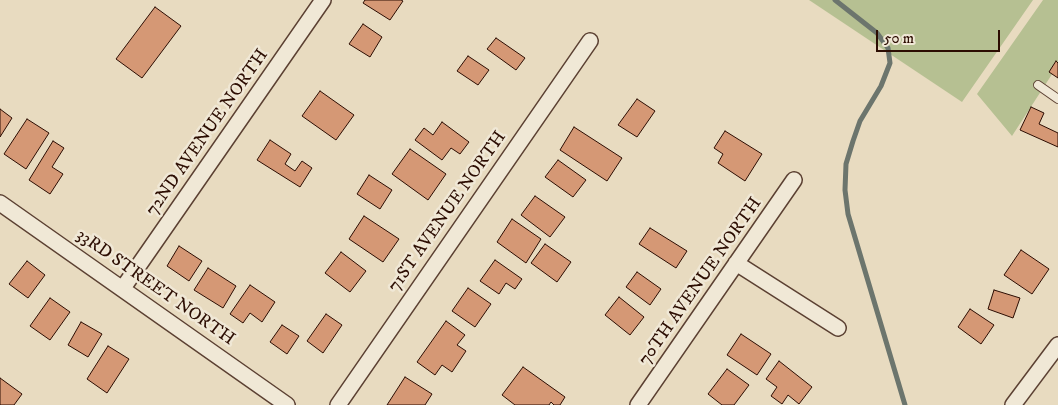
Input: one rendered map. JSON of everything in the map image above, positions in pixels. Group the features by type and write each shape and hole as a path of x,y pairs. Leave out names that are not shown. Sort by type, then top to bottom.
{"street":[{"name":"72ND AVENUE NORTH","path":"123,288 323,0"},
{"name":"71ST AVENUE NORTH","path":"338,405 590,41"},
{"name":"70TH AVENUE NORTH","path":"638,405 794,180"},
{"name":"33RD STREET NORTH","path":"0,203 287,405"},
{"path":"736,263 838,328"},
{"path":"1013,405 1058,345"}],"lane":[{"path":"1038,85 1058,99"}],"green space":[{"path":"809,0 1033,0 962,102"},
{"path":"1043,0 1058,0 1058,65 1012,136 977,94"}],"building":[{"path":"365,0 403,1 390,20 363,3"},
{"path":"155,7 181,26 142,78 116,59"},
{"path":"363,24 382,37 370,57 349,44"},
{"path":"496,38 525,58 516,70 487,49"},
{"path":"468,56 489,70 478,85 457,71"},
{"path":"1056,61 1058,63 1058,78 1049,72"},
{"path":"320,91 354,115 336,140 302,116"},
{"path":"637,99 655,111 637,137 618,125"},
{"path":"1031,107 1044,113 1039,124 1058,133 1058,147 1020,130"},
{"path":"0,109 12,118 0,137"},
{"path":"27,119 49,133 26,169 4,154"},
{"path":"442,122 469,142 460,154 451,148 442,160 415,140 424,128 433,135"},
{"path":"574,127 622,158 607,181 560,150"},
{"path":"725,131 762,154 745,181 718,163 723,154 714,148"},
{"path":"270,140 291,154 285,164 295,171 302,161 312,168 300,187 257,160"},
{"path":"53,141 64,148 52,167 63,174 50,194 29,180"},
{"path":"410,149 446,174 428,200 392,174"},
{"path":"558,160 586,180 573,197 545,177"},
{"path":"369,175 392,190 380,209 357,194"},
{"path":"535,196 565,217 550,237 521,215"},
{"path":"364,216 399,239 383,262 349,239"},
{"path":"512,219 541,239 526,263 497,242"},
{"path":"650,228 687,251 676,268 639,244"},
{"path":"545,244 571,262 557,282 531,263"},
{"path":"179,246 202,261 189,281 167,266"},
{"path":"1021,250 1049,269 1032,294 1004,275"},
{"path":"341,252 366,271 350,292 325,273"},
{"path":"495,260 522,279 515,289 506,283 499,294 480,281"},
{"path":"27,261 45,275 28,298 9,284"},
{"path":"208,268 236,286 223,308 194,290"},
{"path":"637,272 661,289 650,305 626,287"},
{"path":"250,285 275,302 262,322 250,313 243,323 230,314"},
{"path":"468,288 491,304 475,327 452,311"},
{"path":"994,290 1020,298 1013,318 988,309"},
{"path":"619,297 644,317 630,335 605,315"},
{"path":"50,298 70,312 50,340 30,326"},
{"path":"970,309 994,325 981,344 958,327"},
{"path":"326,314 342,325 323,353 307,341"},
{"path":"446,321 465,335 457,345 466,351 452,372 442,365 435,375 417,362"},
{"path":"81,322 102,334 88,357 68,345"},
{"path":"282,325 299,336 287,354 270,342"},
{"path":"741,334 771,354 757,375 727,355"},
{"path":"108,346 129,359 107,393 87,379"},
{"path":"779,361 812,387 799,404 788,395 782,404 771,396 777,387 766,379"},
{"path":"523,367 565,397 560,405 554,405 551,402 549,405 515,405 502,395"},
{"path":"727,369 749,385 734,405 722,405 708,394"},
{"path":"405,377 432,394 425,405 387,405"},
{"path":"0,378 22,394 14,405 0,405"}],"waterway":[{"path":"835,0 877,33 888,48 890,63 881,86 860,121 846,164 845,190 848,214 905,405"}]}
